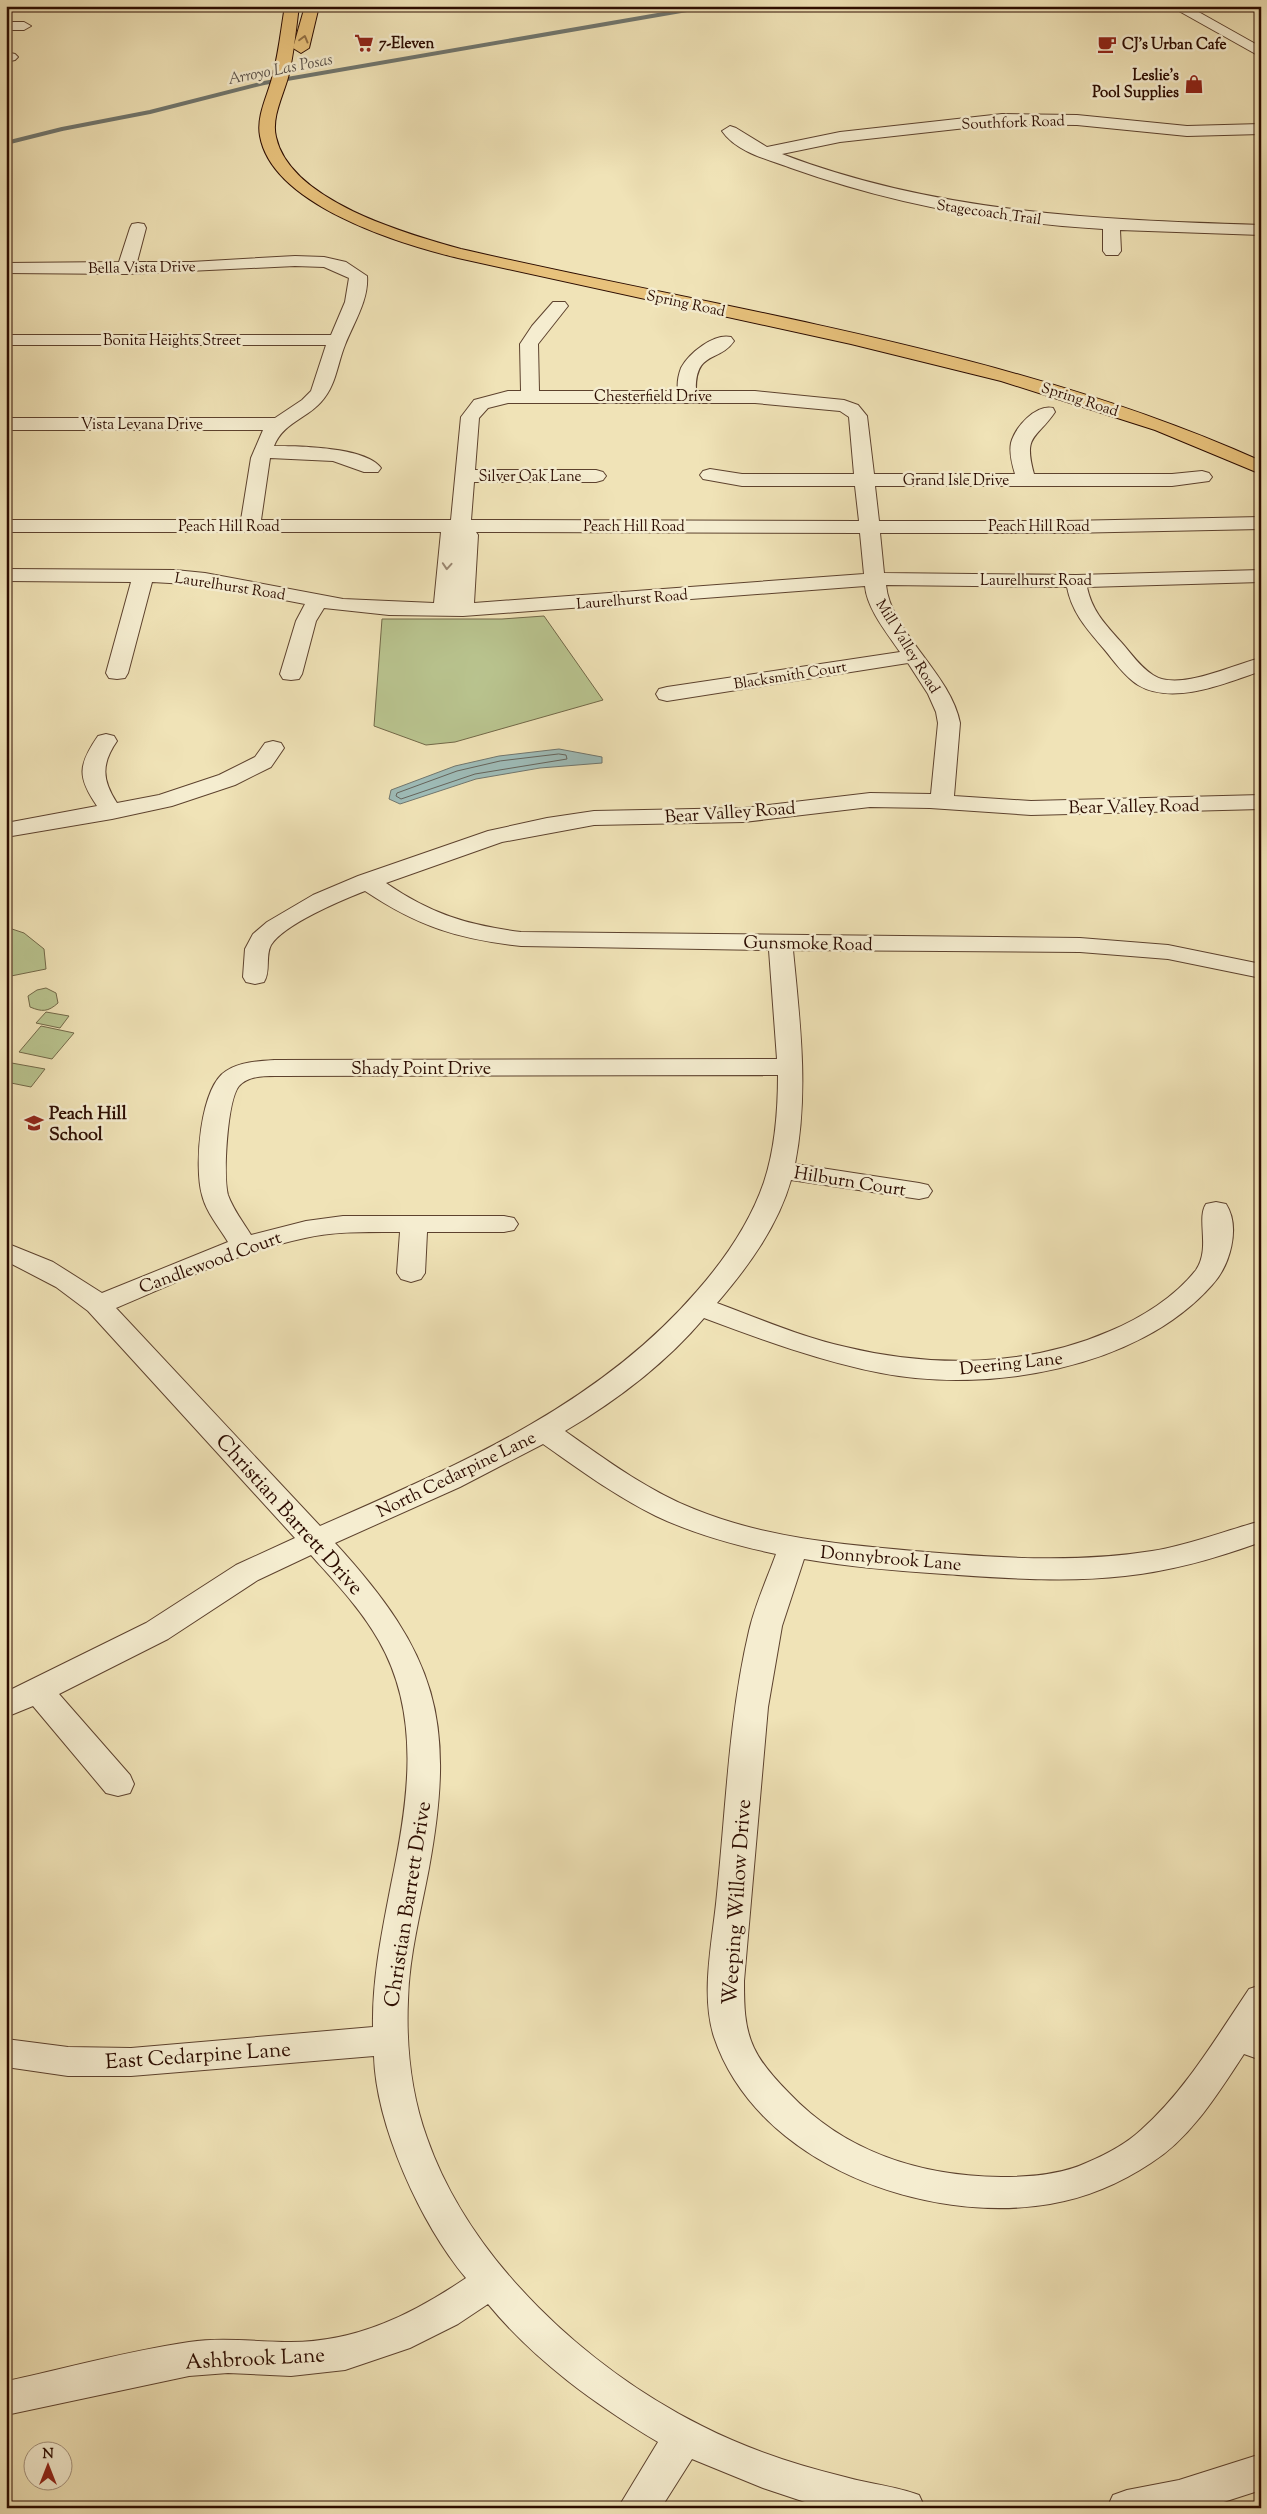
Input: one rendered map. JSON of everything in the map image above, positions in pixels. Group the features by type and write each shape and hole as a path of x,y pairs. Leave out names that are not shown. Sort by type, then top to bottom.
{"main road":[{"name":"Spring Road","path":"292,6 286,72 279,99 268,127 269,143 276,160 289,175 303,187 332,206 405,238 514,267 794,326 998,373 1093,402 1200,442 1261,468"},
{"name":"Spring Road","path":"286,72 300,51 312,6"},
{"name":"Spring Road","path":"279,99 278,141 285,156 301,177 322,193 351,208 415,234 511,262 984,365 1100,400 1209,436 1261,456"}],"street":[{"path":"1177,6 1261,53"},
{"path":"1231,19 1261,36"},
{"path":"6,26 24,26"},
{"name":"Southfork Road","path":"766,152 840,137 999,113 1194,131 1261,129"},
{"name":"Stagecoach Trail","path":"730,131 766,152 828,176 915,200 1007,216 1111,226 1261,230"},
{"path":"1111,226 1112,251"},
{"path":"126,269 138,228"},
{"name":"Bella Vista Drive","path":"6,268 126,269 191,267 278,260 324,262 347,269 358,276 359,284 338,340"},
{"path":"530,396 529,344 538,330 559,306"},
{"name":"Bonita Heights Street","path":"6,340 338,340"},
{"path":"250,526 266,441 278,424 316,397 323,387 338,340"},
{"path":"687,396 687,373 690,366 701,355 725,341"},
{"name":"Chesterfield Drive","path":"465,476 470,417 476,407 492,399 530,396 755,397 844,406"},
{"name":"Mill Valley Road","path":"844,406 851,409 858,416 878,601 939,694 948,712 949,723 942,802"},
{"path":"1026,480 1022,464 1021,438 1025,431 1046,412"},
{"name":"Vista Levana Drive","path":"6,424 278,424"},
{"path":"263,452 334,456 351,459 371,468"},
{"name":"Grand Isle Drive","path":"710,474 742,480 1172,480 1202,477"},
{"path":"453,610 468,535 460,527 465,476"},
{"name":"Silver Oak Lane","path":"465,476 596,476"},
{"name":"Peach Hill Road","path":"6,526 1066,527 1261,523"},
{"name":"Laurelhurst Road","path":"6,575 143,576 204,579 317,601 373,608 453,610 875,579 1076,580 1261,576"},
{"path":"117,672 143,576"},
{"path":"1076,580 1083,611 1139,675 1152,683 1191,684 1221,678 1261,664"},
{"path":"291,674 306,621 317,601"},
{"name":"Blacksmith Court","path":"667,694 914,656"},
{"path":"106,741 96,753 92,778 112,812"},
{"path":"6,830 112,812 164,800 227,780 263,762 273,748"},
{"name":"Bear Valley Road","path":"255,977 257,949 262,939 276,926 321,900 446,852 496,836 570,821 594,818 744,815 852,801 942,802 1031,808 1261,802"},
{"name":"Gunsmoke Road","path":"366,882 418,914 437,922 483,934 549,940 1112,946 1168,952 1261,971"},
{"name":"North Cedarpine Lane","path":"6,1706 148,1636 192,1611 254,1568 480,1466 545,1431 607,1391 658,1350 701,1307 735,1262 754,1232 780,1170 788,1128 790,1067 780,942"},
{"name":"Shady Point Drive","path":"244,1245 216,1198 212,1177 213,1152 222,1096 226,1085 239,1075 250,1070 275,1068 790,1067"},
{"name":"Hilburn Court","path":"780,1170 919,1191"},
{"name":"Deering Lane","path":"701,1307 797,1342 845,1356 882,1364 951,1370 1044,1362 1098,1348 1116,1341 1162,1315 1185,1296 1206,1275 1218,1255 1220,1234 1216,1210"},
{"name":"Candlewood Court","path":"98,1305 244,1245 306,1229 343,1224 504,1224"},
{"path":"411,1273 414,1224"},
{"name":"Christian Barrett Drive","path":"6,1251 47,1268 78,1287 98,1305 247,1463 315,1540 379,1616 400,1650 415,1689 424,1742 424,1788 390,1998 390,2040 393,2077 407,2135 421,2170 442,2214 490,2282 550,2345 629,2403 684,2436 782,2477 820,2490 864,2502 905,2508"},
{"name":"Donnybrook Lane","path":"545,1431 616,1480 650,1500 684,1516 734,1534 793,1548 974,1566 1094,1568 1160,1560 1224,1544 1261,1531"},
{"name":"Weeping Willow Drive","path":"793,1548 766,1626 758,1662 751,1716 726,1997 729,2028 733,2041 754,2078 780,2110 800,2129 845,2158 904,2180 956,2191 1012,2193 1052,2190 1101,2173 1153,2142 1249,2040 1261,1999"},
{"path":"38,1690 118,1784"},
{"name":"East Cedarpine Lane","path":"6,2053 27,2058 101,2063 390,2040"},
{"name":"Ashbrook Lane","path":"7,2398 189,2360 220,2356 319,2358 374,2346 422,2326 449,2311 490,2282"},
{"path":"638,2508 684,2436"},
{"path":"1127,2508 1179,2498 1261,2472"}],"green space":[{"path":"544,616 603,700 455,742 426,745 374,726 382,619 502,619"},
{"path":"6,927 24,933 44,949 46,969 6,977"},
{"path":"46,988 56,993 58,1003 45,1010 30,1007 28,996 37,990"},
{"path":"46,1012 69,1016 60,1028 36,1023"},
{"path":"41,1026 74,1033 52,1059 19,1052"},
{"path":"6,1062 45,1069 31,1087 6,1082"}],"water":[{"path":"559,749 602,757 602,763 540,768 476,779 400,804 389,799 391,790 455,766 499,756"}],"waterway":[{"name":"Arroyo Las Posas","path":"6,143 62,129 150,112 264,83 710,6"}],"place":[{"name":"7-Eleven","path":"364,43"},
{"name":"CJ's Urban Cafe","path":"1107,44"},
{"name":"Leslie's Pool Supplies","path":"1194,84"},
{"name":"Peach Hill School","path":"34,1123"}]}
